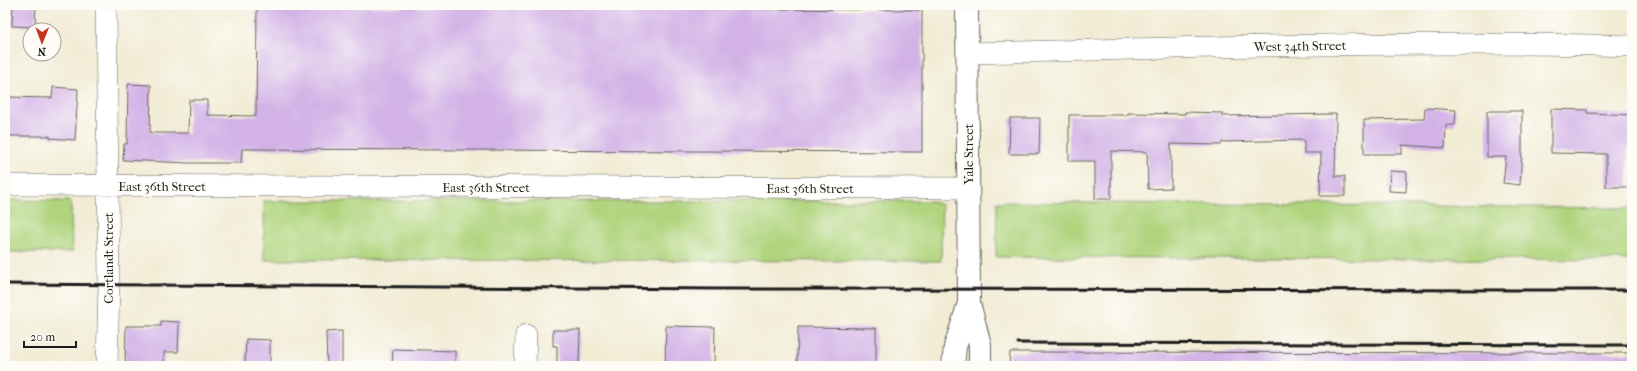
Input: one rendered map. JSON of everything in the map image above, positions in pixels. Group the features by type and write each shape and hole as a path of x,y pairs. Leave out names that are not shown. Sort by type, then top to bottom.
{"main road":[{"name":"Yale Street","path":"967,5 967,188 969,303 980,345 980,366"},
{"name":"Yale Street","path":"953,366 955,347 969,303"}],"street":[{"name":"Cortlandt Street","path":"106,5 109,284 107,366"},
{"name":"West 34th Street","path":"968,53 1323,46 1632,46"},
{"name":"East 36th Street","path":"5,185 967,188"},
{"path":"525,366 526,335"}],"green space":[{"path":"5,200 71,201 72,252 5,252"},
{"path":"264,201 932,201 942,205 941,261 264,260"},
{"path":"997,202 1632,208 1632,260 996,257"}],"building":[{"path":"13,5 36,5 35,22 22,22 22,26 12,26"},
{"path":"257,6 922,10 922,152 242,149 241,163 188,163 123,160 124,144 127,144 128,84 151,85 150,133 188,133 189,100 207,100 207,115 256,116"},
{"path":"53,87 78,89 75,140 50,138 50,136 5,136 5,97 52,98"},
{"path":"1425,108 1456,110 1455,125 1446,125 1445,148 1402,145 1402,154 1364,154 1364,120 1424,119"},
{"path":"1551,109 1587,110 1587,113 1632,115 1632,147 1628,147 1628,187 1606,187 1606,154 1551,153"},
{"path":"1487,111 1522,111 1520,185 1503,183 1506,157 1487,157"},
{"path":"1185,112 1222,113 1222,116 1336,114 1335,176 1345,176 1345,196 1320,196 1321,153 1304,153 1304,140 1222,142 1221,145 1171,144 1171,188 1148,189 1147,152 1111,151 1111,199 1095,199 1095,161 1069,161 1069,115 1128,115 1128,113 1185,114"},
{"path":"1010,118 1040,118 1039,154 1009,154"},
{"path":"1390,171 1407,172 1406,192 1389,191"},
{"path":"161,321 179,322 178,352 164,352 164,366 125,366 126,326 161,326"},
{"path":"666,326 715,327 714,366 665,366"},
{"path":"798,327 876,328 876,366 797,366"},
{"path":"553,330 580,330 579,366 557,366 557,346 553,346"},
{"path":"342,331 342,366 327,366 326,332"},
{"path":"246,339 270,340 270,366 245,366"},
{"path":"393,349 455,351 455,366 392,366"},
{"path":"1010,352 1632,353 1632,366 1009,366"}],"railway":[{"path":"5,284 722,289 1632,290"},
{"path":"1018,343 1632,345"}]}
